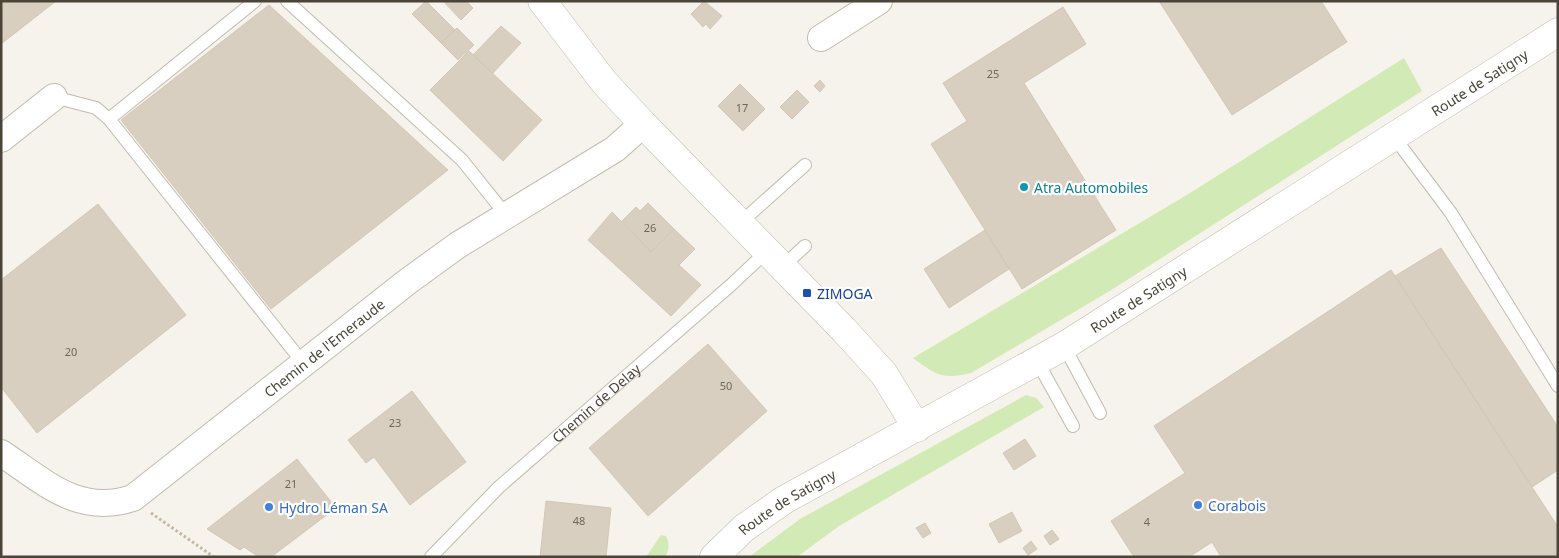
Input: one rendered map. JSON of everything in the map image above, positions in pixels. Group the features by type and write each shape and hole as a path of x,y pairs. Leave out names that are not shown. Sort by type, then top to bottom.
{"street":[{"path":"542,1 604,82 642,124 884,374 917,428"},
{"path":"821,38 879,1"},
{"name":"Route de Satigny","path":"714,557 744,528 784,500 1064,346 1558,32"},
{"path":"1,139 54,97"},
{"name":"Chemin de l'Emeraude","path":"1,453 73,498 92,504 108,505 134,498 421,272 458,245 615,149 642,124"}],"lane":[{"path":"109,119 255,1"},
{"path":"287,1 462,160 506,215"},
{"path":"54,97 96,108 109,119 304,364"},
{"path":"1394,137 1451,213 1558,386"},
{"path":"739,224 805,165"},
{"name":"Chemin de Delay","path":"431,557 499,487 731,285 774,259 804,246"},
{"path":"1064,346 1100,413"},
{"path":"1037,361 1073,426"}],"path":[{"path":"134,498 153,515 214,557"}],"green space":[{"path":"1404,58 1422,91 1113,289 971,373 946,376 934,372 913,358 1190,193"},
{"path":"1026,395 1036,398 1044,407 839,526 797,557 749,557 800,519"},
{"path":"661,535 666,536 668,541 665,557 646,557"}],"building":[{"path":"1,1 56,1 1,44"},
{"path":"426,1 455,30 441,43 412,14"},
{"path":"443,1 466,1 473,8 461,20"},
{"path":"704,1 722,16 710,29 706,24 703,27 691,14"},
{"path":"1159,1 1321,1 1347,42 1232,115"},
{"path":"269,5 448,170 271,309 121,120"},
{"name":"Atra Automobiles","path":"1063,7 1086,44 1024,83 1116,230 1022,289 931,144 967,121 943,83"},
{"path":"501,26 521,43 493,73 473,55"},
{"path":"457,28 474,45 458,60 441,43"},
{"path":"469,51 542,120 503,161 430,90"},
{"path":"820,80 825,86 820,92 814,86"},
{"path":"740,84 765,109 743,131 718,106"},
{"path":"797,90 809,102 792,119 780,107"},
{"path":"648,203 674,229 651,252 622,221 636,207 640,211"},
{"path":"98,204 186,315 37,433 1,387 1,280"},
{"path":"612,212 651,252 674,229 695,249 679,265 701,285 671,316 588,240"},
{"path":"985,230 1009,269 949,308 924,269"},
{"path":"1441,248 1558,427 1558,470 1532,487 1395,276"},
{"path":"1391,270 1558,527 1558,557 1221,557 1212,542 1189,557 1134,557 1111,521 1185,473 1154,426"},
{"path":"708,344 767,411 648,516 589,448"},
{"path":"412,391 466,462 410,505 374,457 366,463 348,440"},
{"path":"1025,439 1036,456 1014,470 1003,453"},
{"path":"297,459 336,508 271,557 259,557 244,547 240,550 207,529"},
{"path":"546,501 611,508 606,557 540,557"},
{"path":"1012,512 1022,531 999,543 989,524"},
{"path":"925,523 931,533 923,538 916,528"},
{"path":"1052,530 1059,539 1050,545 1044,536"},
{"path":"1031,541 1037,549 1028,555 1023,548"}],"place":[{"name":"Atra Automobiles","path":"1024,187"},
{"name":"ZIMOGA","path":"807,293"},
{"name":"Corabois","path":"1198,505"},
{"name":"Hydro Léman SA","path":"269,507"}]}
